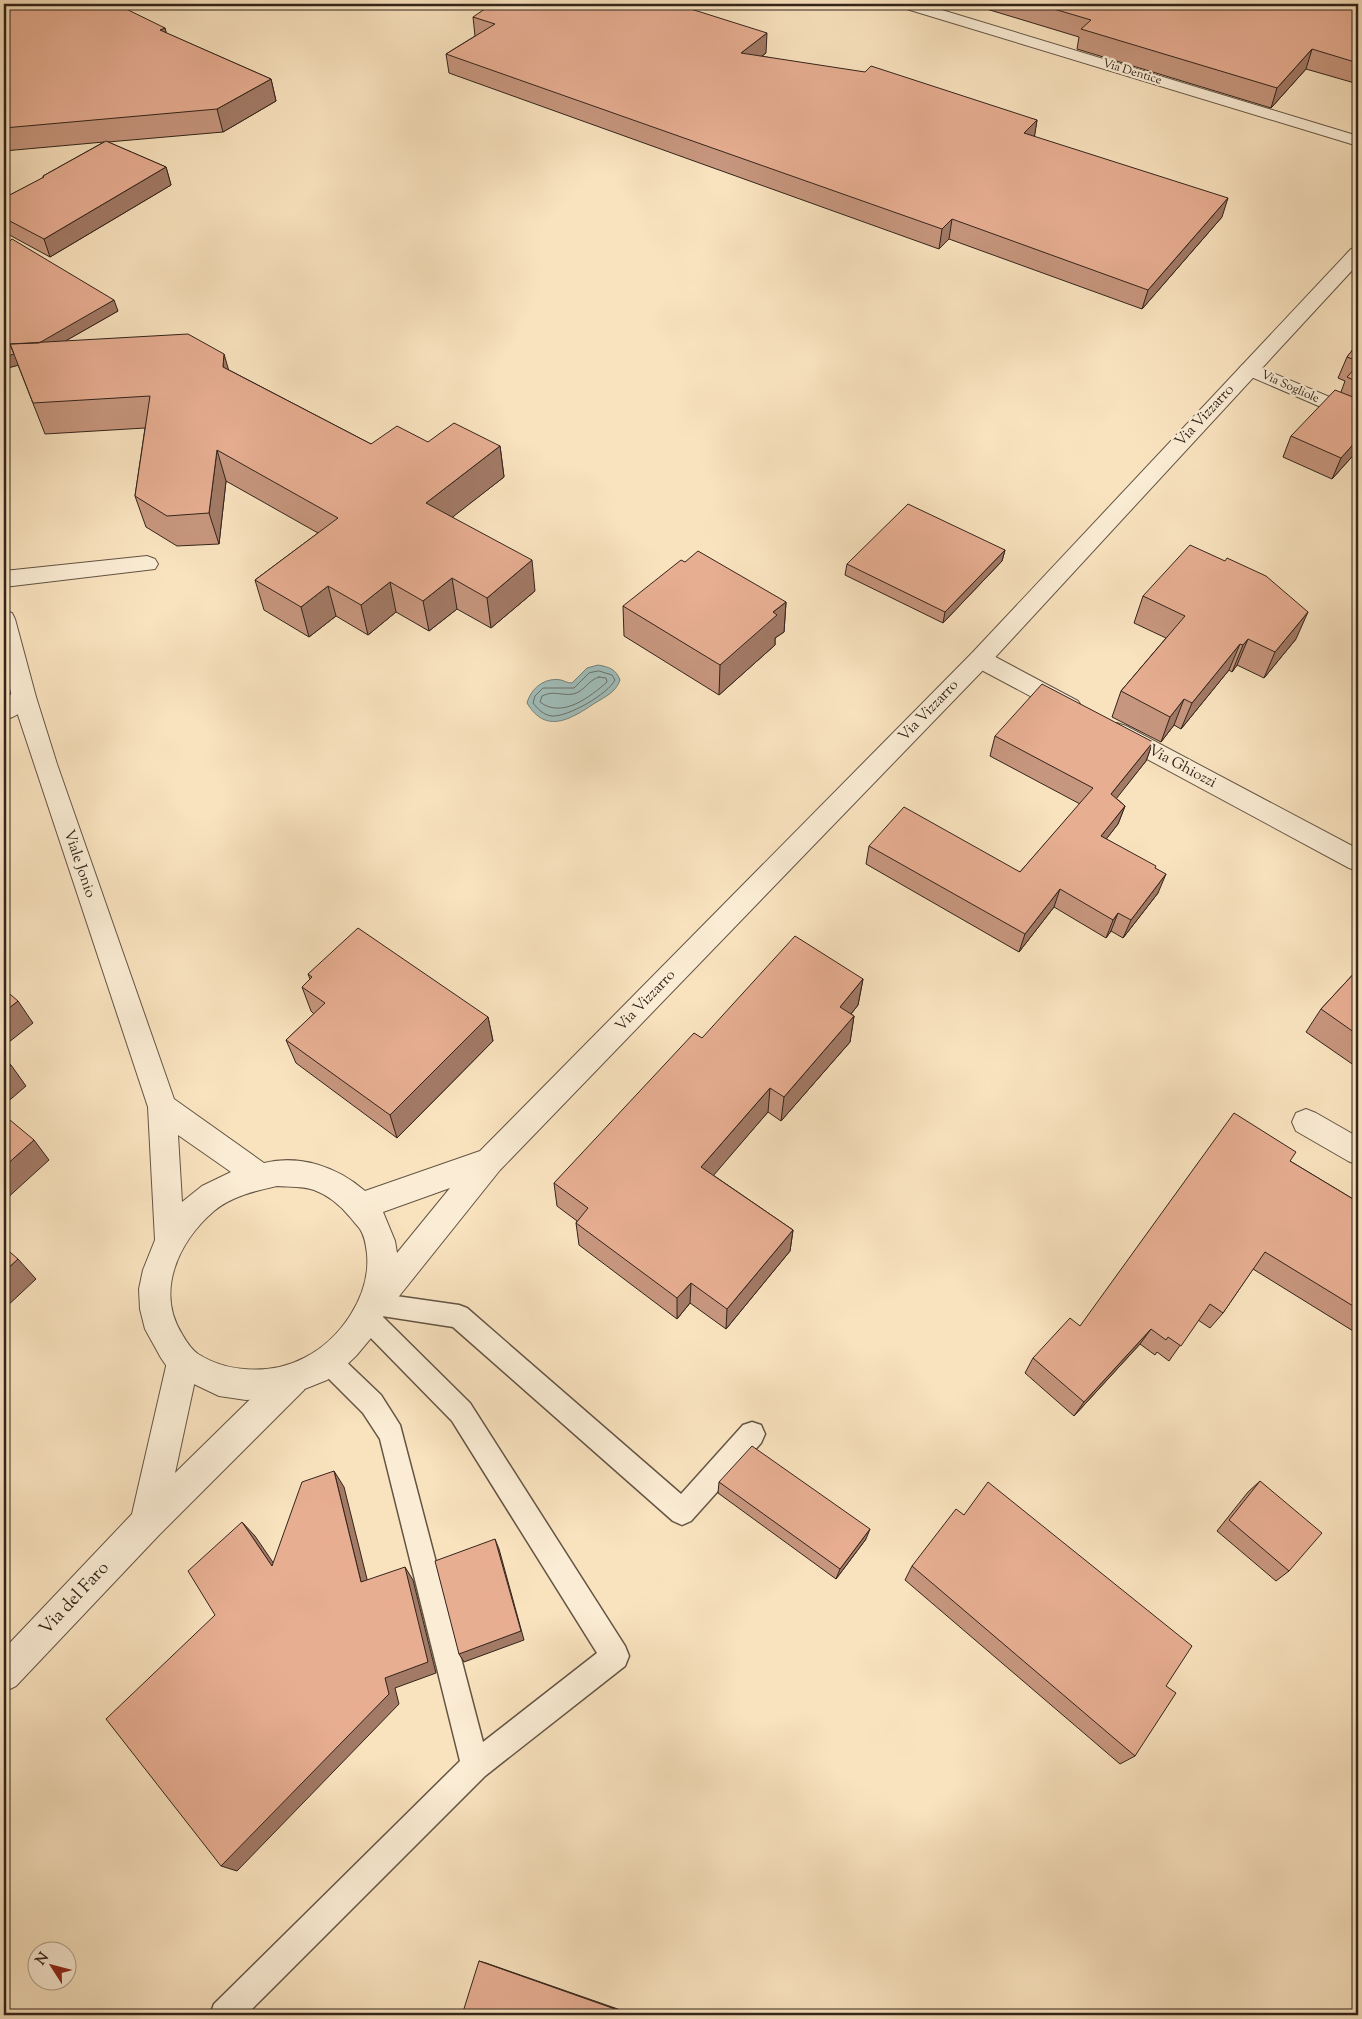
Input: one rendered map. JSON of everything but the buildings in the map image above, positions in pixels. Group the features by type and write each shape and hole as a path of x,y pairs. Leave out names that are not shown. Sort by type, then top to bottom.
{"street":[{"name":"Via Dentice","path":"906,4 1358,141"},
{"name":"Via Vizzarro","path":"371,1311 383,1269 379,1238 365,1209 341,1188 311,1176 277,1173 240,1182 204,1201 177,1228 159,1263 153,1299 161,1334 183,1362 215,1380 255,1386 293,1379 328,1361 356,1335 371,1311 490,1161 980,659 1358,253"},
{"name":"Via Sogliole","path":"1249,369 1358,417"},
{"path":"4,579 147,564"},
{"name":"Viale Jonio","path":"4,619 14,704 162,1107 170,1242"},
{"name":"Via Ghiozzi","path":"980,659 1358,860"},
{"path":"162,1107 261,1177"},
{"path":"1306,1122 1358,1152"},
{"name":"Via Vizzarro","path":"361,1206 490,1161"},
{"path":"147,1524 183,1362"},
{"name":"Via del Faro","path":"4,1674 147,1524 293,1379"}],"lane":[{"path":"371,1311 459,1316 682,1512 752,1434"},
{"path":"225,2015 475,1766 615,1656 461,1412 371,1311"},
{"path":"328,1361 372,1404 391,1434 475,1766"}],"water":[{"path":"598,665 612,669 620,680 610,694 577,714 559,721 551,721 542,719 534,713 527,703 535,688 544,682 561,680 572,683 587,668"}]}
